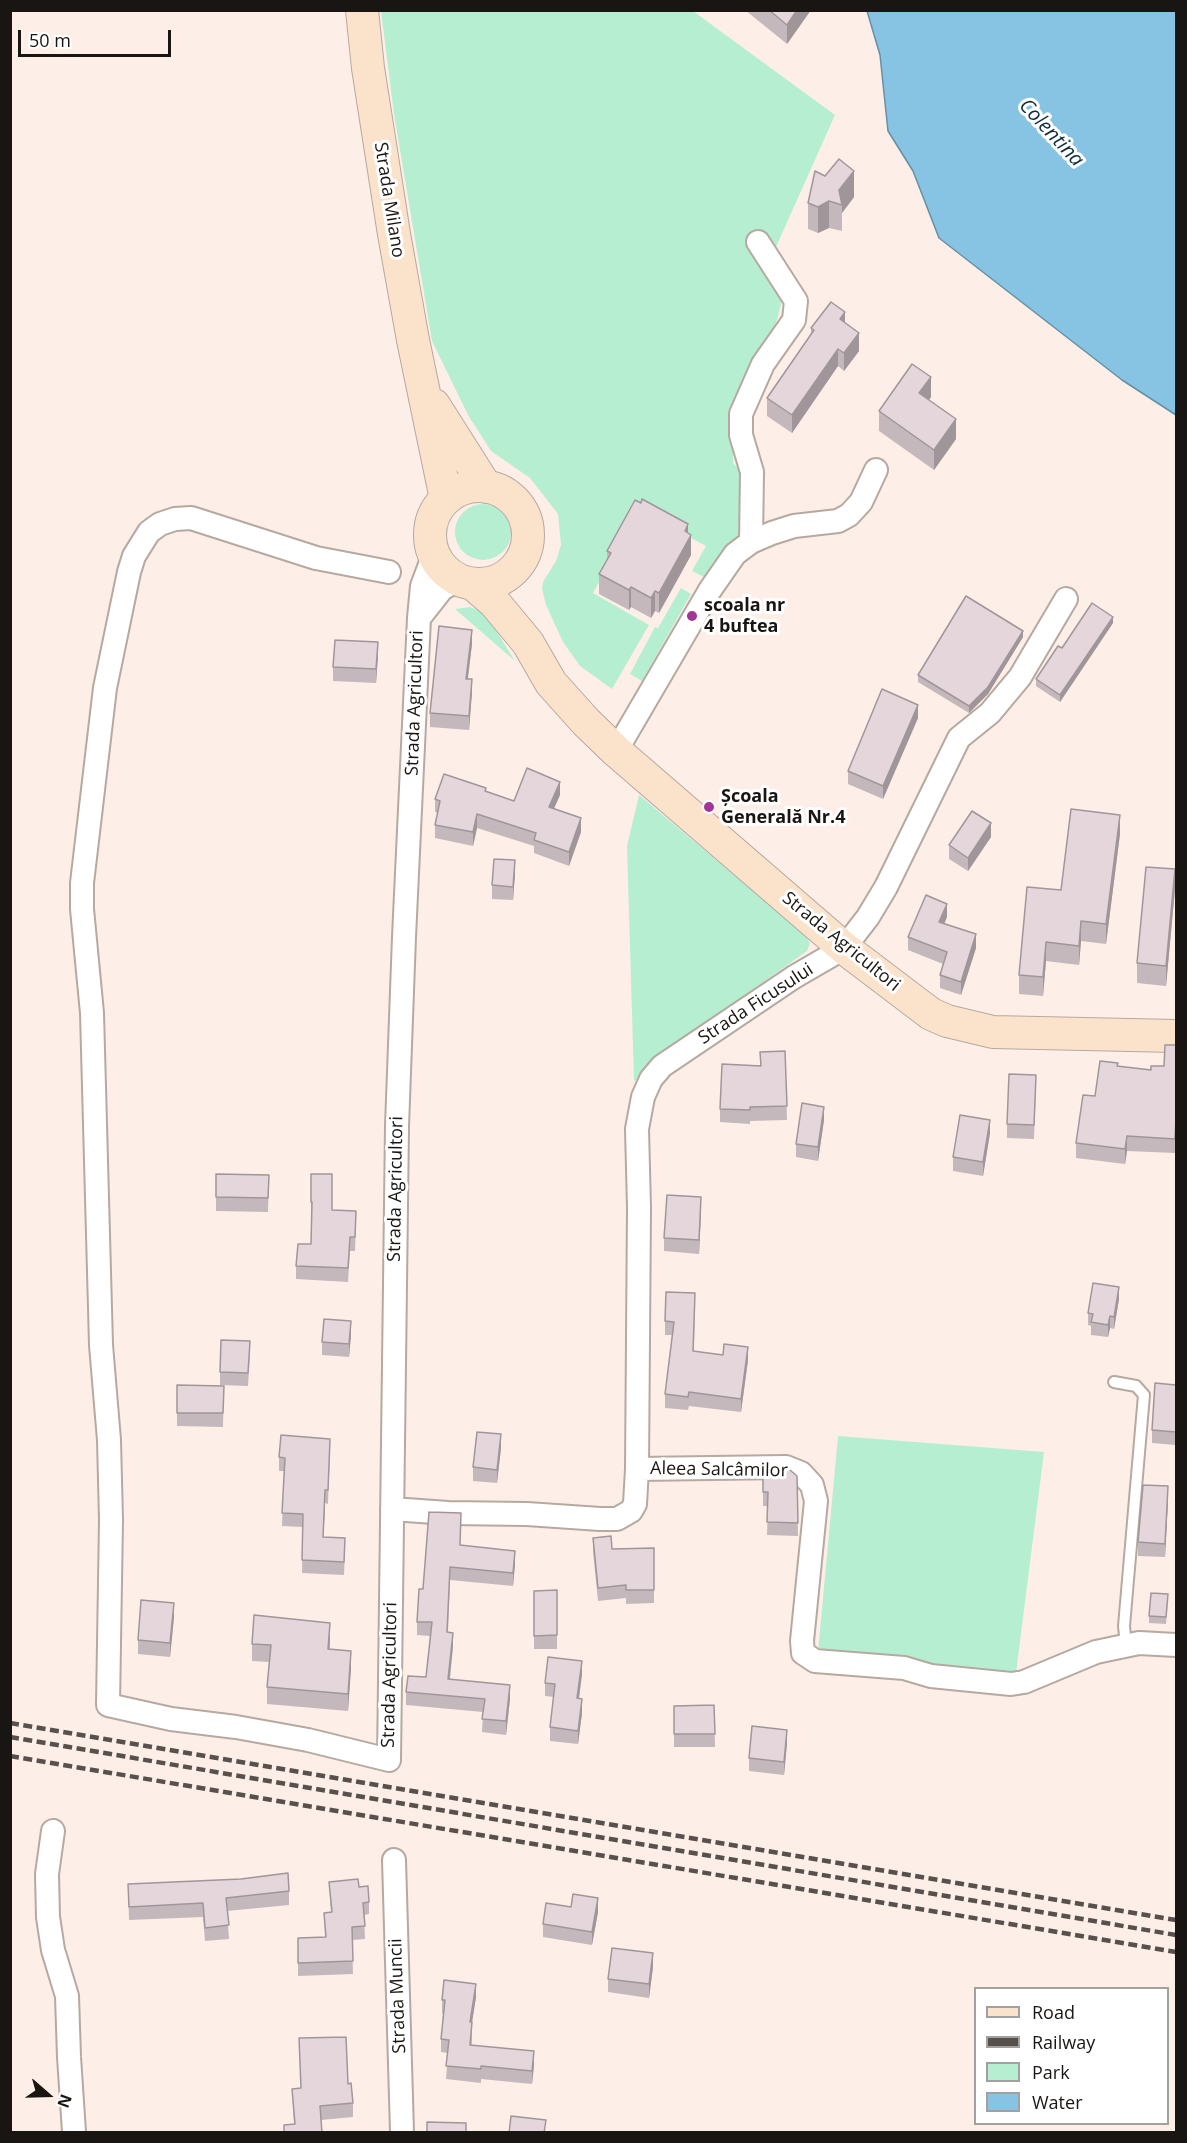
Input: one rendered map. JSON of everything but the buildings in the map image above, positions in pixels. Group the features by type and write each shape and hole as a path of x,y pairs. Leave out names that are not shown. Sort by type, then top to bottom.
{"main road":[{"name":"Strada Milano","path":"362,10 368,68 412,340 446,499"},
{"name":"Strada Milano","path":"424,389 486,487"},
{"path":"486,487 500,491 512,499 521,510 527,523 528,537 525,552 515,569 498,581 486,584 465,582 443,569 434,554 430,539 431,525 446,499 465,489 486,487"},
{"name":"Strada Agricultori","path":"515,569 516,586 528,643"},
{"name":"Strada Agricultori","path":"465,582 494,602 528,643 551,683 616,751 844,948 931,1014 962,1026 993,1032 1176,1035"}],"street":[{"path":"751,542 752,472 741,435 741,414 763,364 794,320 796,301 758,242"},
{"path":"616,751 722,570 735,554 751,542 794,526 838,521 849,515 861,502 876,470"},
{"name":"Strada Agricultori","path":"389,572 316,558 191,518 175,519 160,524 149,532 134,556 129,572 105,688 82,883 82,909 92,1013 101,1345 109,1440 111,1520 108,1706 171,1719 236,1727 308,1740 389,1760 397,1126 404,937 419,618 423,586 434,554"},
{"name":"Strada Agricultori","path":"419,618 442,589 465,582"},
{"name":"Strada Ficusului","path":"638,1469 637,1129 643,1097 651,1079 662,1066 794,977 844,948 868,917 886,887 959,738 990,713 1020,677 1066,598"},
{"name":"Aleea Salcâmilor","path":"392,1509 617,1519 631,1511 635,1504 638,1469 786,1467 801,1473 812,1485 816,1501 802,1641 803,1653 815,1661 904,1668 931,1676 1011,1684 1024,1682 1096,1652 1139,1643 1176,1646"},
{"path":"53,1831 47,1874 48,1917 53,1950 67,1996 74,2133"},
{"name":"Strada Muncii","path":"394,1860 402,2133"}],"lane":[{"path":"1114,1382 1136,1386 1144,1395 1124,1626 1126,1646"}],"green space":[{"path":"381,11 693,11 835,115 776,247 761,257 783,296 777,320 733,423 733,463 738,468 743,488 743,534 706,578 692,571 706,546 645,513 635,518 593,593 649,625 612,689 580,666 563,642 546,605 542,589 543,582 556,561 561,545 558,514 530,478 491,451 468,415 432,341 394,114"},
{"path":"477,504 489,504 503,512 511,526 509,543 503,552 489,560 477,560 460,548 455,538 455,526 467,509"},
{"path":"681,588 691,594 642,681 630,674 655,627 658,628"},
{"path":"470,607 478,610 490,621 515,661 455,609"},
{"path":"639,795 805,935 810,943 807,951 678,1042 643,1076 634,1081 627,846"},
{"path":"838,1436 1044,1452 1016,1673 818,1652"}],"water":[{"name":"Colentina","path":"867,11 1176,11 1176,415 1122,380 939,238 913,171 888,131 880,55"}],"railway":[{"path":"10,1723 1176,1920"},
{"path":"10,1737 1176,1935"},
{"path":"10,1756 1176,1952"}],"place":[{"name":"scoala nr 4 buftea","path":"692,616"},
{"name":"Școala Generală Nr.4","path":"709,807"}]}
